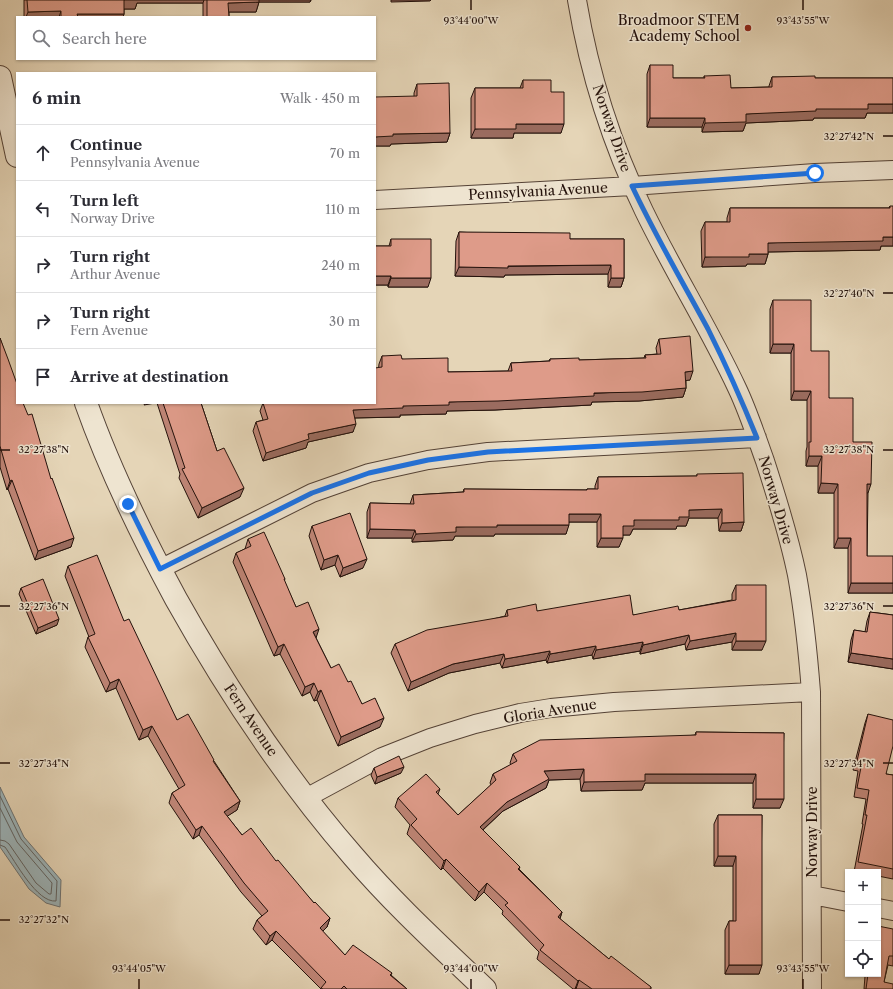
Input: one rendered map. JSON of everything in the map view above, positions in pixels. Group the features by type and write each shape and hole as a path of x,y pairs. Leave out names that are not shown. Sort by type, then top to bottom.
{"street":[{"name":"Norway Drive","path":"577,0 580,21 600,99 613,139 632,186 668,258 738,390 757,438 779,504 796,574 806,637 812,692 812,989"},
{"path":"0,77 16,151"},
{"name":"Pennsylvania Avenue","path":"376,200 632,186 815,173 893,170"},
{"name":"Fern Avenue","path":"86,404 128,504 160,569 202,645 276,758 353,856 409,916 485,989"},
{"path":"160,569 312,493 369,473 428,460 488,452 757,438"},
{"name":"Gloria Avenue","path":"306,798 382,756 430,738 475,724 520,713 551,708 614,702 812,692"},
{"path":"812,895 845,901"},
{"path":"881,909 893,911"}],"water":[{"path":"0,787 24,837 61,880 60,907 46,903 29,889 0,847"}],"building":[{"path":"27,0 124,0 124,14 77,14 78,16 61,16 61,11 28,12"},
{"path":"207,0 259,0 259,2 228,3 229,16 207,16"},
{"path":"650,65 673,65 673,78 705,78 704,76 730,75 731,88 772,87 772,77 815,76 815,78 893,78 893,104 868,104 868,109 816,109 816,111 746,114 746,122 705,123 705,118 650,118"},
{"path":"523,80 551,80 551,92 564,92 564,124 516,124 516,129 475,129 475,88 523,88"},
{"path":"449,83 450,133 393,134 393,136 376,137 376,97 417,96 417,84"},
{"path":"890,206 893,206 893,237 883,237 883,241 768,243 768,254 749,254 749,257 705,257 705,222 730,222 730,208 890,208"},
{"path":"459,232 570,233 570,239 624,239 624,278 611,278 611,265 508,266 508,268 459,267"},
{"path":"391,239 431,239 431,278 391,278 391,276 376,276 376,246 391,246"},
{"path":"773,300 811,300 811,351 829,351 829,398 853,398 853,442 872,442 871,484 867,484 867,556 893,556 893,583 851,583 851,538 838,538 838,484 821,483 822,456 809,456 809,442 811,442 811,391 794,391 794,344 773,344"},
{"path":"690,336 693,371 685,372 686,388 642,392 594,393 594,396 449,402 449,405 403,406 403,408 353,410 356,424 308,434 309,439 266,453 256,422 268,419 263,404 376,404 376,368 382,367 382,356 401,355 402,359 448,358 448,372 512,371 511,363 550,361 550,359 579,358 579,360 646,358 645,355 661,354 659,339"},
{"path":"0,338 16,381 16,404 23,404 28,415 32,414 51,479 52,478 74,538 38,551 12,480 10,481 0,446"},
{"path":"163,404 201,404 217,451 224,448 244,488 202,508 182,469 185,468"},
{"path":"743,473 744,522 722,523 722,509 689,510 689,517 679,517 679,520 634,520 634,526 623,526 623,538 601,538 601,514 569,514 569,525 497,525 497,527 456,527 456,532 416,534 415,530 370,529 370,503 414,504 413,495 464,492 464,489 587,490 598,489 598,477 697,476 697,474"},
{"path":"350,513 367,559 343,568 338,555 324,560 312,526"},
{"path":"264,532 296,607 308,602 319,629 313,632 331,668 339,664 348,682 351,681 362,704 375,698 384,718 341,737 321,690 318,692 314,683 305,687 284,644 278,647 236,553 251,546 248,539"},
{"path":"97,555 124,621 129,619 177,720 188,714 214,760 213,761 240,801 224,812 242,835 251,828 276,861 278,860 314,903 315,902 330,918 320,928 345,955 353,945 392,973 390,975 407,989 347,989 344,986 341,989 323,989 321,988 326,982 276,931 270,936 257,920 268,911 244,883 202,826 196,830 172,793 185,785 152,726 143,730 119,679 110,683 88,637 95,634 68,566"},
{"path":"43,579 59,619 38,628 21,588"},
{"path":"736,585 766,585 766,641 736,641 736,633 690,641 689,635 643,645 643,642 596,650 596,646 550,654 550,651 505,659 504,654 453,664 411,682 395,644 427,630 508,616 507,610 536,604 537,611 630,595 633,615 678,606 679,610 736,600"},
{"path":"870,612 893,615 893,659 851,653 854,630 867,632"},
{"path":"868,714 893,720 893,746 886,774 893,775 893,869 858,862 867,815 865,815 869,790 857,788 862,762 857,761"},
{"path":"696,732 784,733 784,799 756,799 756,774 645,774 645,781 584,782 584,769 544,771 549,779 507,802 480,827 520,867 518,869 562,912 558,917 609,959 611,956 651,987 650,989 592,989 579,980 578,981 540,950 544,945 505,905 508,903 487,883 479,892 446,859 444,861 411,825 417,819 398,798 426,774 440,789 436,792 458,815 496,780 493,774 517,761 513,754 540,740 696,735"},
{"path":"399,756 404,767 377,777 374,768"},
{"path":"718,815 762,815 762,965 729,965 729,921 736,921 736,856 718,856"},
{"path":"881,927 893,929 893,956 889,956 884,982 893,984 893,989 866,989 868,977 881,977"}],"place":[{"name":"Broadmoor STEM Academy School","path":"748,28"}],"route":[{"path":"128,504 160,569 312,493 369,473 428,460 488,452 757,438 738,390 643,210 632,186 815,173"}]}
